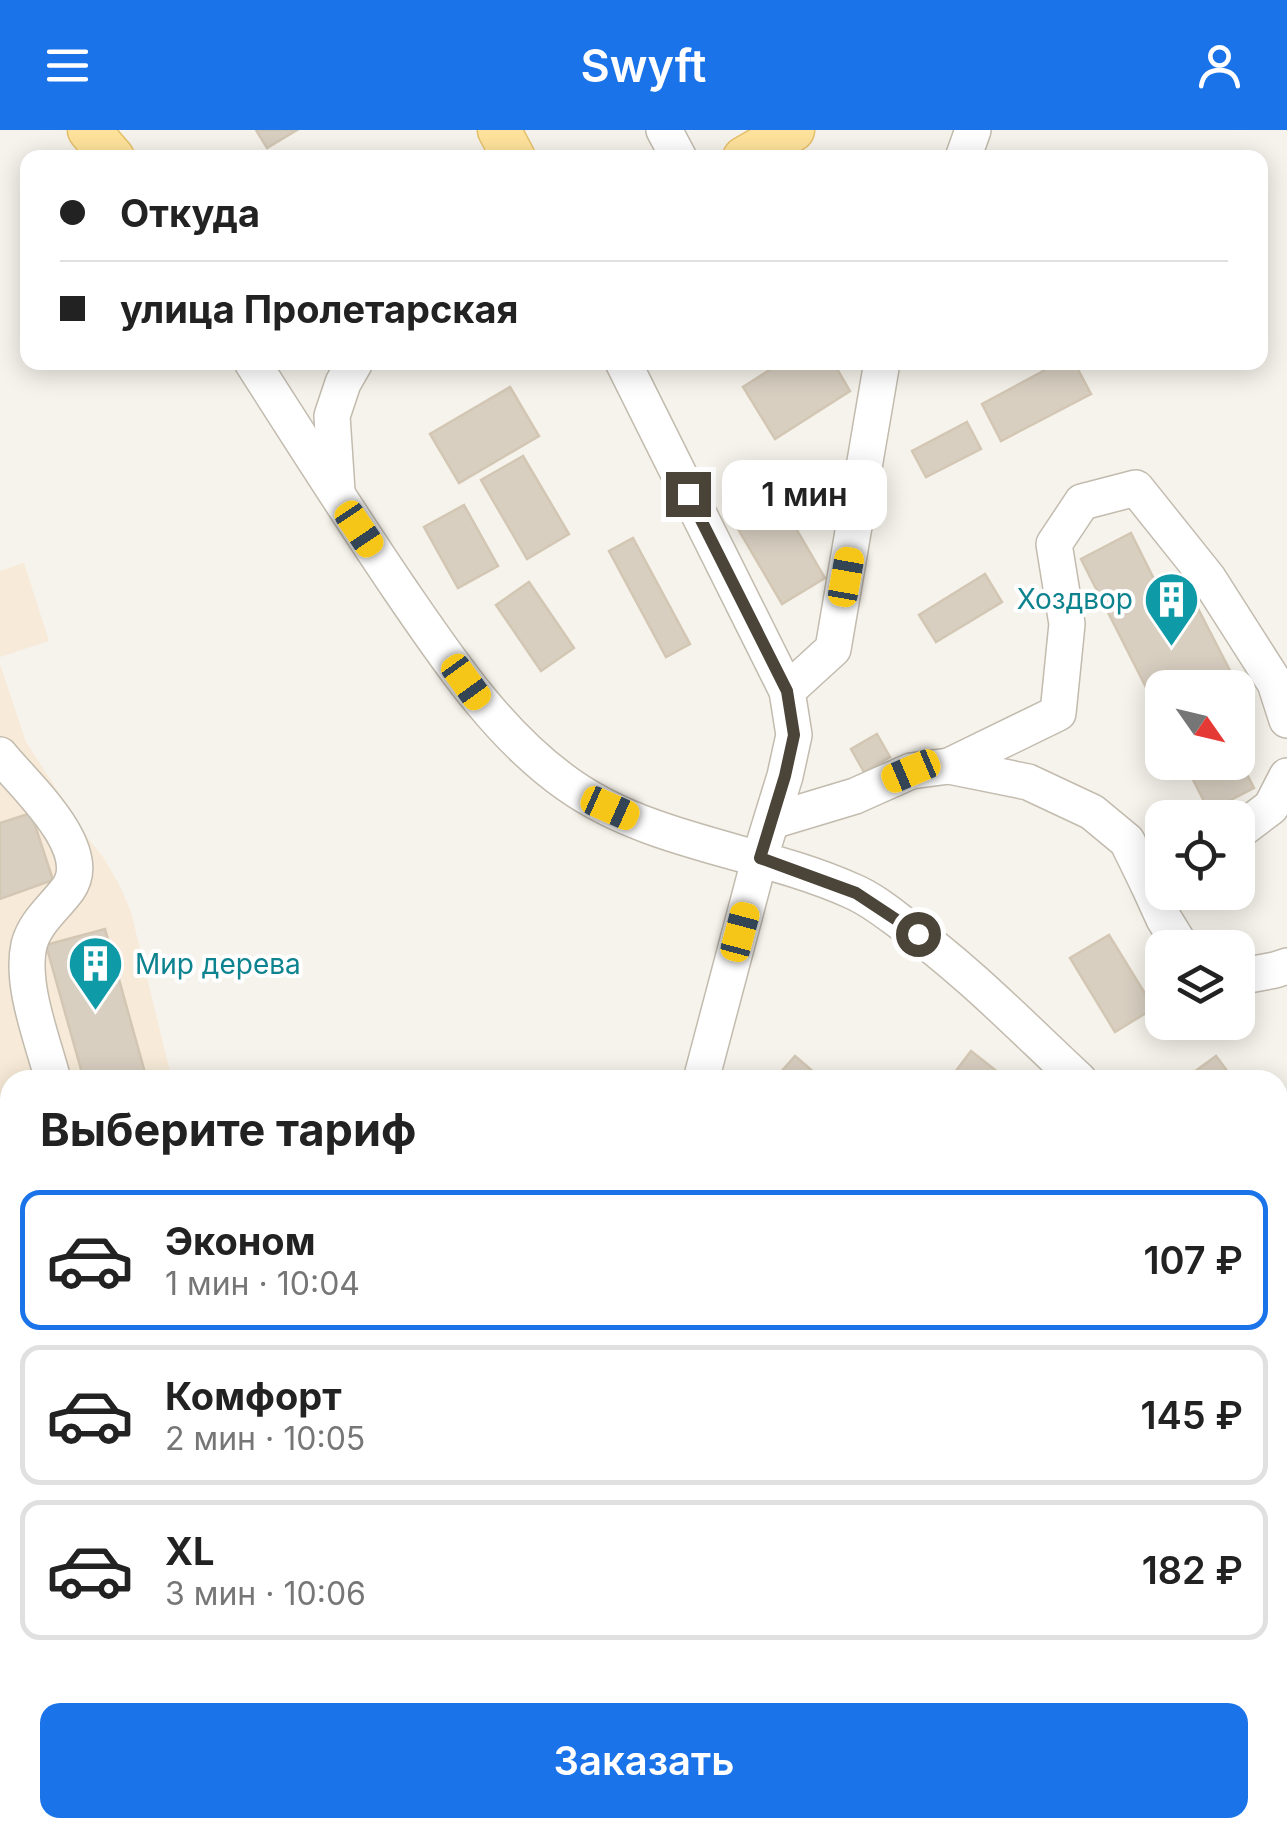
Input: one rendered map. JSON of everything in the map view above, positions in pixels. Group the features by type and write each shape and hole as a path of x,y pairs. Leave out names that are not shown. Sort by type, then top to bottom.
{"main road":[{"path":"89,130 106,150"},
{"path":"758,150 794,130"}],"street":[{"path":"257,370 424,624 479,699 534,756 570,786 635,820 760,858 856,893 946,956 1068,1070"},
{"path":"337,497 332,416 351,370"},
{"path":"627,370 787,691 794,735 704,1070"},
{"path":"787,691 833,649 881,370"},
{"path":"772,820 854,796 911,771 949,766 1058,713 1067,624 1054,544 1082,502 1136,488 1208,578 1275,683 1287,720"},
{"path":"0,755 48,809 74,860 70,886 34,930 28,949 31,994 50,1070"},
{"path":"949,766 1028,782 1092,812 1127,841 1145,866"},
{"path":"1255,820 1271,808 1287,776"},
{"path":"1255,974 1287,966"}],"shaded area":[{"path":"24,563 49,641 0,657 0,571"},
{"path":"0,664 26,742 103,857 131,912 170,1070 0,1070"}],"building":[{"path":"256,130 297,130 267,148"},
{"path":"770,370 838,370 850,391 775,439 743,387"},
{"path":"1045,370 1078,370 1091,394 1001,441 982,404"},
{"path":"510,387 539,436 459,483 430,434"},
{"path":"967,422 981,449 926,477 912,451"},
{"path":"523,456 569,534 527,559 481,480"},
{"path":"774,491 825,578 782,604 731,517"},
{"path":"464,505 498,566 458,588 424,527"},
{"name":"Хоздвор","path":"1131,533 1169,609 1192,597 1230,670 1145,670 1145,685 1081,559"},
{"path":"633,538 690,644 666,657 609,551"},
{"path":"985,574 1002,602 936,642 919,615"},
{"path":"529,582 574,648 541,671 496,605"},
{"path":"877,734 890,757 864,772 851,749"},
{"path":"1193,780 1250,780 1254,788 1231,800 1203,800"},
{"path":"31,813 53,880 0,899 0,823"},
{"name":"Мир дерева","path":"105,929 144,1070 81,1070 46,945"},
{"path":"1109,935 1145,993 1145,1014 1115,1032 1070,958"},
{"path":"971,1051 995,1070 957,1070"},
{"path":"795,1056 811,1070 783,1070"},
{"path":"1216,1056 1226,1070 1197,1070"}],"place":[{"name":"Хоздвор","path":"1172,648"},
{"name":"Мир дерева","path":"96,1013"}],"route":[{"path":"688,494 787,691 794,735 760,858 856,893 918,934"}]}
